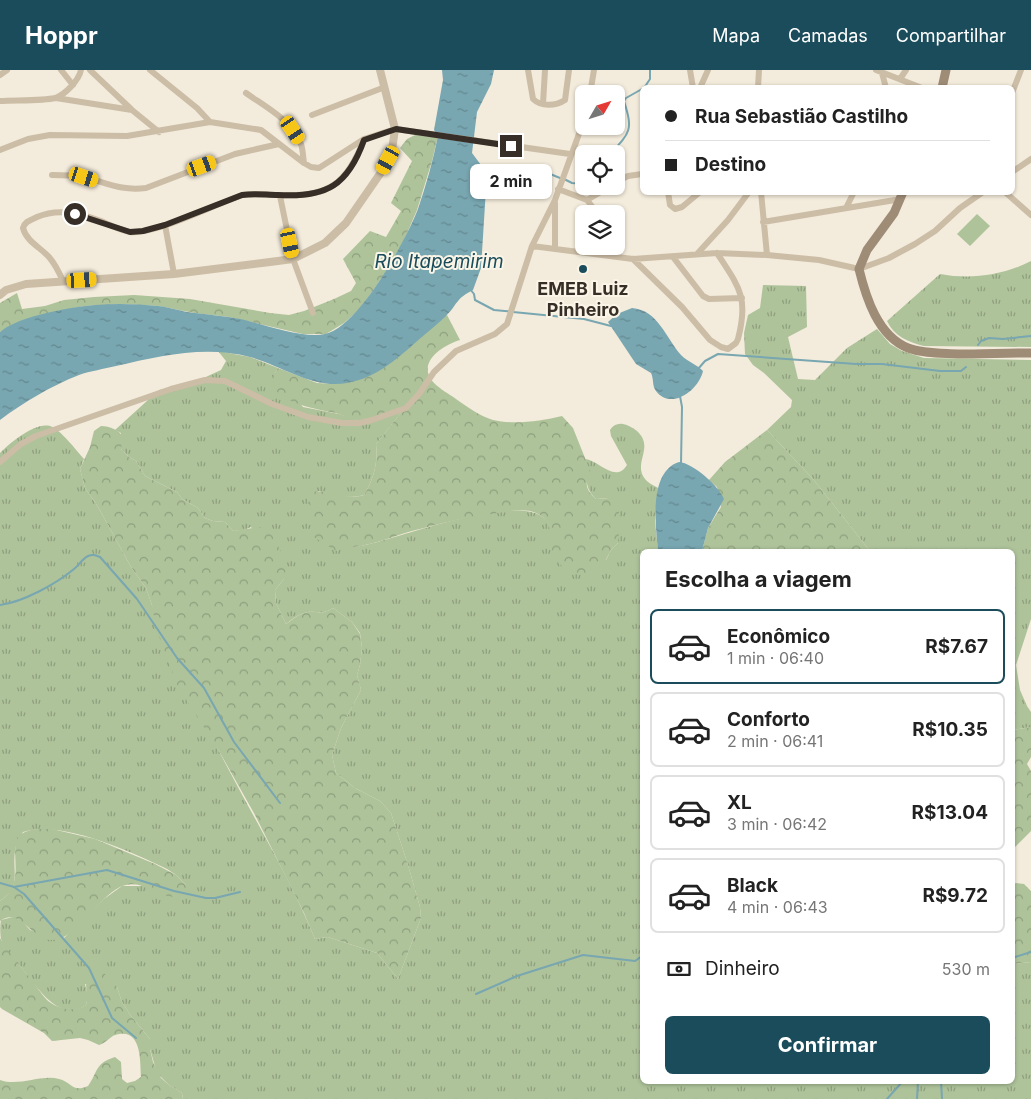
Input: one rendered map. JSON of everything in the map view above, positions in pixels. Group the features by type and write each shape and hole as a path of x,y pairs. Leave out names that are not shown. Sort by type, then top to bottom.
{"main road":[{"path":"943,85 946,70"},
{"path":"902,196 894,213 867,250 859,269 874,312 884,328 895,340 907,348 937,353 1031,353"}],"street":[{"path":"0,76 6,70"},
{"path":"61,70 73,85"},
{"path":"56,98 73,85 81,70"},
{"path":"90,70 158,132"},
{"path":"150,70 197,108 210,122"},
{"path":"0,295 6,290 26,284 174,274 293,258 325,243 346,223 388,160 394,144 396,129 380,70"},
{"path":"528,70 532,97 536,102 543,104 559,104 565,100 569,70"},
{"path":"543,104 545,70"},
{"path":"592,85 594,70"},
{"path":"690,70 693,85"},
{"path":"701,85 708,70"},
{"path":"758,85 759,70"},
{"path":"900,79 906,70"},
{"path":"1015,85 1021,70"},
{"path":"879,72 915,85"},
{"path":"879,72 885,85"},
{"path":"312,115 385,87"},
{"path":"246,93 283,120 293,130 301,145 304,163"},
{"path":"0,101 56,98 132,110"},
{"path":"0,150 28,139 50,135 127,136 210,122 255,128 267,133 304,163 311,167 319,168 364,140 396,129 570,154"},
{"path":"0,462 22,444 36,436 171,389 205,380 215,379 224,381 272,404 308,417 351,423 372,420 400,411 411,404 434,372 456,351 495,334 507,324 532,246 555,200 578,135"},
{"path":"63,281 58,269 50,258 25,235 23,228 26,222 40,215 58,212 88,217 130,232 143,231 165,225 242,195 255,193 280,196 310,194 336,185 348,173 357,158 364,140"},
{"path":"52,175 67,174 84,177 125,189 146,188 235,154 279,144"},
{"path":"1015,170 1031,158"},
{"path":"625,178 640,174"},
{"path":"558,189 587,200 591,205"},
{"path":"587,200 596,195"},
{"path":"668,195 670,205 675,209 685,205 697,195"},
{"path":"697,254 728,220 747,195"},
{"path":"761,195 767,255"},
{"path":"846,208 852,195"},
{"path":"532,246 633,259 717,252 767,255 819,260 859,269 869,267 915,244 935,231 952,215 979,195"},
{"path":"1008,195 1031,215"},
{"path":"280,196 293,258 313,312"},
{"path":"763,222 902,196"},
{"path":"555,200 555,249"},
{"path":"165,225 174,274"},
{"path":"633,259 682,307 710,340 721,348 728,348 738,339 742,314 742,298 739,288 717,252"},
{"path":"673,256 700,293 709,299 742,298"}],"green space":[{"path":"417,134 438,136 417,210 398,254 361,308 344,323 326,334 303,334 229,317 159,306 122,304 85,306 63,310 23,320 0,332 0,303 17,293 22,309 45,306 64,300 134,295 190,299 289,315 304,311 351,291 356,283 343,259 370,231 386,237 401,211 391,203 412,161 400,148 407,139"},
{"path":"977,214 990,226 970,246 957,234"},
{"path":"1031,261 1031,347 924,346 902,338 893,331 887,321 940,274 952,276 987,275 1010,270"},
{"path":"763,285 806,286 807,327 788,337 798,379 815,380 847,348 877,329 890,344 902,351 924,358 1031,360 1031,619 1016,665 1020,690 1031,712 1031,727 1015,730 1015,549 868,549 813,479 767,430 791,407 792,400 753,365 745,354 744,333 748,315 760,308"},
{"path":"447,315 460,340 446,346 433,356 429,362 429,376 436,385 474,411 493,420 528,422 562,416 573,428 591,473 587,480 588,490 596,499 609,498 618,506 620,521 618,543 611,550 600,571 592,575 570,574 552,556 549,526 546,521 536,513 522,510 461,519 336,551 309,534 318,522 312,515 307,493 321,492 349,496 364,495 374,470 376,444 407,405 363,420 316,409 291,401 281,395 275,388 273,379 278,368 317,383 335,384"},
{"path":"218,351 250,357 278,368 275,373 303,407 358,420 408,404 376,444 374,470 364,495 347,497 318,491 342,547 362,546 458,519 485,514 510,511 531,512 545,519 550,527 552,556 606,560 611,550 618,543 608,498 596,499 589,490 586,480 585,459 607,470 617,472 627,465 611,436 610,430 616,425 623,424 637,431 642,437 644,448 641,470 648,482 658,488 655,521 658,549 640,549 640,1084 1015,1084 1015,964 1031,962 1031,1099 183,1099 182,1093 169,1085 157,1073 150,1049 150,1039 122,1002 117,987 85,984 88,996 86,1005 76,1010 66,1010 49,1000 9,954 2,943 1,920 13,917 22,921 30,930 64,938 104,899 122,886 146,886 170,896 186,885 167,869 135,854 77,834 39,829 23,832 15,849 14,884 7,895 0,901 0,453 23,434 37,427 50,426 59,431 84,459 80,469 85,488 97,505 131,567 146,588 201,715 281,867 315,939 328,937 377,953 398,979 421,918 420,907 408,865 391,813 380,801 355,788 336,773 332,755 341,728 361,690 357,675 362,648 360,633 352,622 333,608 324,612 304,613 286,624 276,603 275,590 284,579 251,527 233,531 225,522 205,518 198,508 182,499 177,492 145,476 136,461 121,449 121,433 115,430 159,390 197,381 221,370 226,361"},
{"path":"101,426 119,432 123,437 121,449 136,461 145,476 177,492 182,499 198,508 205,518 225,522 233,531 260,527 273,536 286,568 284,579 275,590 276,603 286,624 304,613 324,612 333,608 352,622 360,634 362,648 357,675 361,690 341,728 332,755 336,773 355,788 380,801 391,813 408,865 420,907 421,918 398,979 377,953 328,937 315,939 255,815 219,751 178,687 156,628 152,605 146,588 131,567 97,505 85,488 80,469 90,447 94,431"},
{"path":"767,430 813,479 868,549 703,549 708,528 721,507 717,487 709,480 725,462"},
{"path":"1031,727 1031,757 1027,764 1031,771 1031,831 1015,847 1015,730"},
{"path":"52,829 95,839 155,864 176,875 186,885 188,890 179,896 171,897 144,886 128,884 111,892 70,933 52,940 38,935 14,918 0,921 0,901 9,893 14,883 15,853 19,837 31,830"},
{"path":"1015,883 1024,884 1031,891 1031,962 1015,964"},
{"path":"0,938 45,998 61,1008 77,1009 86,1005 86,983 88,979 96,971 103,972 117,987 122,1002 150,1039 153,1062 161,1078 182,1093 183,1099 0,1099 0,1080 15,1082 52,1078 63,1080 75,1088 83,1088 88,1086 100,1065 115,1057 121,1062 122,1079 127,1083 141,1077 138,1048 136,1042 127,1034 116,1035 99,1045 80,1038 52,1041 44,1033 2,1009 0,1007"}],"water":[{"name":"Rio Itapemirim","path":"442,70 494,70 491,84 477,112 472,153 487,173 481,268 473,290 463,296 443,319 397,358 369,376 347,383 334,384 310,380 250,357 216,352 183,353 79,375 38,395 0,420 0,332 15,323 34,316 82,306 137,304 234,318 306,334 325,334 338,328 366,300 380,280 403,241 418,209 438,136 434,130 443,80"},
{"path":"632,308 641,310 655,319 681,355 703,371 696,385 684,396 669,399 662,397 654,387 651,373 636,364 608,322 617,314"},
{"path":"679,462 691,466 717,488 724,499 708,528 703,549 658,549 656,501 662,477 669,468"}],"waterway":[{"path":"646,85 650,79 650,70"},
{"path":"618,145 626,135 629,125 624,101 640,90"},
{"path":"480,166 533,167 560,178"},
{"path":"564,179 575,183"},
{"path":"470,289 474,294 475,300 494,310 584,319 611,326"},
{"path":"978,345 981,341 989,338 1003,339 1031,336"},
{"path":"698,369 705,361 718,354 856,364 882,364 940,371 961,371 966,367"},
{"path":"680,396 682,407 681,464"},
{"path":"0,605 19,600 49,586 67,575 88,556 100,557 137,599 177,658 204,688 234,742 280,803"},
{"path":"14,887 107,870 174,891 206,898 215,898 240,892"},
{"path":"0,883 14,887 24,894 89,968 112,1018 136,1038"},
{"path":"1015,957 1031,952"},
{"path":"476,994 517,976 583,955 635,961 640,957"},
{"path":"887,1099 900,1084"},
{"path":"917,1099 918,1084"},
{"path":"941,1084 942,1099"}],"place":[{"name":"EMEB Luiz Pinheiro","path":"583,269"}],"route":[{"path":"75,214 130,232 143,231 165,225 242,195 255,193 280,196 310,194 326,190 336,185 348,173 357,158 364,140 396,129 511,146"}]}
